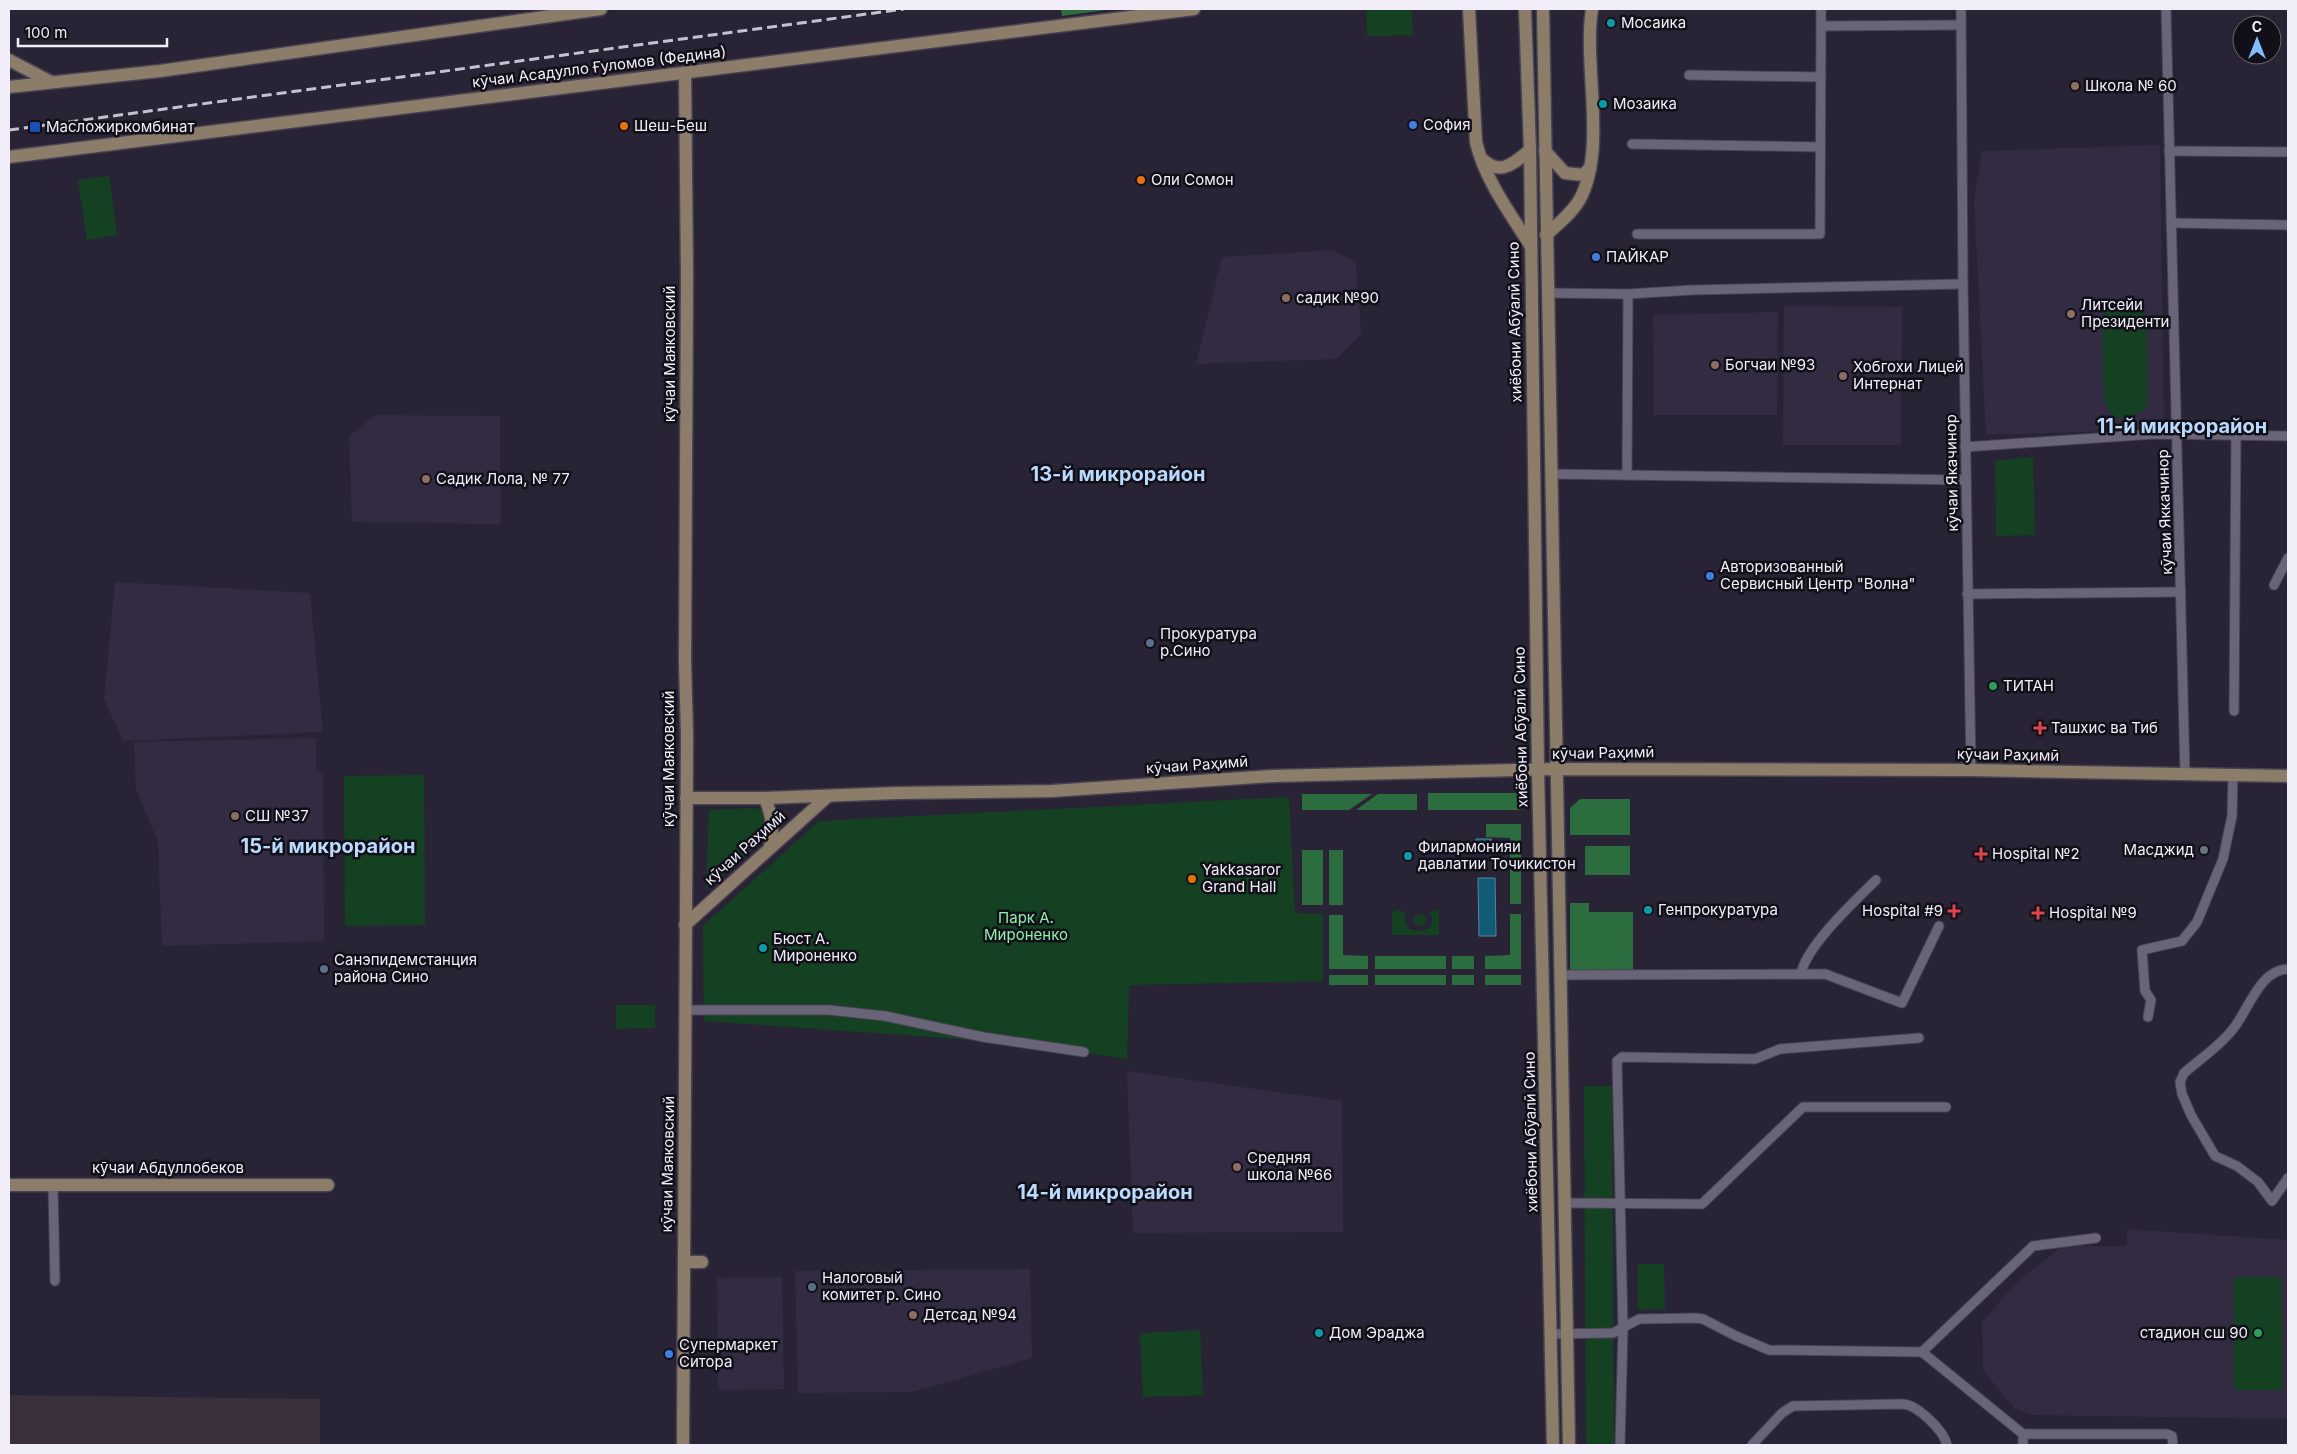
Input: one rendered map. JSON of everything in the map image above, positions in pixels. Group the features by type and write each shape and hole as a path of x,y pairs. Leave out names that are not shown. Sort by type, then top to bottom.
{"street":[{"path":"9,87 160,70 600,9"},
{"name":"кӯчаи Асадулло Ғуломов (Федина)","path":"9,157 1194,9"},
{"path":"1469,9 1476,142 1479,156 1493,186 1530,245"},
{"name":"хиёбони Абӯалӣ Сино","path":"1525,9 1530,150 1538,770 1553,1445"},
{"path":"1542,9 1569,1445"},
{"path":"1546,235 1564,219 1580,198 1590,168 1592,9"},
{"path":"1637,234 1820,234 1821,9"},
{"name":"кӯчаи Якачинор","path":"1961,9 1965,447 1971,770"},
{"name":"кӯчаи Яккачинор","path":"2166,9 2185,774"},
{"path":"1821,26 1961,26"},
{"path":"9,60 51,82"},
{"name":"кӯчаи Маяковский","path":"684,1445 687,265 685,73"},
{"path":"1689,75 1820,77"},
{"path":"1632,144 1820,147"},
{"path":"1479,156 1487,164 1497,168 1508,167 1530,150"},
{"path":"1545,151 1565,173 1583,175 1590,168"},
{"path":"2170,151 2288,152"},
{"path":"2171,223 2288,225"},
{"path":"1547,293 1628,294 1692,290 1963,284"},
{"path":"1627,475 1628,294"},
{"path":"1965,447 2155,434 2288,436"},
{"path":"2234,711 2236,435"},
{"path":"1550,474 1966,480"},
{"path":"2274,585 2288,558"},
{"path":"1968,594 2181,592"},
{"name":"кӯчаи Раҳимӣ","path":"686,798 765,798 1052,791 1349,770 1971,770 2288,776"},
{"path":"2148,1017 2151,1000 2146,991 2142,950 2182,941 2197,922 2223,859 2232,816 2233,775"},
{"name":"кӯчаи Раҳимӣ","path":"685,925 828,796"},
{"path":"765,798 772,817 774,831 770,847"},
{"path":"1801,974 1803,963 1817,945 1844,912 1876,880"},
{"path":"1560,975 1825,974 1902,1003 1939,926"},
{"path":"2288,969 2282,969 2264,981 2233,1030 2184,1073 2180,1082 2182,1094 2191,1116 2215,1156 2237,1166 2258,1182 2272,1201 2288,1178"},
{"path":"685,1010 830,1010 885,1016 983,1037 1084,1052"},
{"path":"1620,1445 1623,1328 1617,1060 1622,1057 1755,1059 1780,1049 1918,1038"},
{"path":"1564,1203 1702,1204 1803,1107 1946,1107"},
{"name":"кӯчаи Абдуллобеков","path":"9,1185 328,1185"},
{"path":"53,1185 55,1281"},
{"path":"1922,1352 2034,1246 2096,1238"},
{"path":"684,1262 702,1262"},
{"path":"1551,1334 1613,1333 1639,1319 1695,1318 1703,1319 1769,1350 1922,1352 2023,1434 2167,1434 2172,1436 2173,1445"},
{"path":"1752,1445 1782,1413 1793,1406 1903,1404 1918,1409 1944,1437 1947,1445"},
{"path":"2023,1434 2023,1445"}],"shaded area":[{"name":"Литсейи Президенти","path":"2160,145 2164,429 1986,435 1974,199 1982,151"},
{"name":"садик №90","path":"1332,250 1356,262 1361,334 1336,359 1196,364 1222,257"},
{"name":"Хобгохи Лицей Интернат","path":"1784,306 1902,307 1901,445 1783,445"},
{"name":"Богчаи №93","path":"1778,312 1777,415 1654,415 1653,315"},
{"name":"Садик Лола, № 77","path":"376,415 500,416 501,524 352,522 349,436"},
{"path":"115,582 310,593 323,732 123,741 104,699"},
{"name":"СШ №37","path":"316,738 316,769 323,775 324,941 162,946 158,842 136,789 134,742"},
{"name":"Средняя школа №66","path":"1127,1071 1342,1101 1343,1232 1133,1233"},
{"path":"2127,1229 2288,1240 2288,1419 2032,1415 2014,1408 1983,1370 1982,1322 2021,1278 2064,1246 2126,1246"},
{"name":"Детсад №94","path":"1030,1269 1032,1358 912,1392 798,1393 795,1271"},
{"path":"782,1277 784,1389 718,1390 717,1278"},
{"path":"9,1395 320,1399 320,1445 9,1445"}],"green space":[{"path":"1061,9 1113,9 1062,16"},
{"path":"1366,9 1412,9 1413,35 1367,36"},
{"path":"109,176 117,235 87,240 78,180"},
{"path":"2124,301 2138,305 2146,316 2148,383 2147,407 2137,414 2125,418 2113,415 2106,404 2103,343 2103,320 2105,313 2111,304"},
{"path":"2033,457 2035,535 1996,536 1995,461"},
{"path":"424,775 425,925 345,926 344,776"},
{"path":"1428,793 1521,793 1521,810 1428,810"},
{"path":"1302,794 1372,794 1349,810 1302,810"},
{"path":"1378,794 1417,794 1417,810 1356,810"},
{"name":"Парк А. Мироненко","path":"1289,797 1295,913 1323,914 1323,981 1129,985 1127,1059 1030,1044 704,1021 703,926 819,821"},
{"path":"1580,799 1630,799 1630,835 1570,835 1570,808"},
{"path":"762,809 770,829 765,837 706,889 709,810"},
{"path":"1486,824 1521,824 1521,859 1510,859 1510,838 1486,837"},
{"path":"1585,846 1630,846 1630,875 1585,875"},
{"path":"1302,850 1323,850 1323,905 1302,905"},
{"path":"1329,850 1343,850 1343,905 1329,905"},
{"path":"1510,870 1521,870 1521,904 1510,904"},
{"path":"1570,903 1589,903 1589,912 1633,912 1633,970 1570,970"},
{"path":"1399,910 1405,914 1405,923 1409,929 1419,931 1427,929 1432,925 1432,917 1429,913 1435,910 1439,912 1439,935 1392,935 1392,912"},
{"path":"1420,914 1426,920 1420,926 1414,920"},
{"path":"1510,914 1521,914 1521,969 1485,969 1485,956 1510,955"},
{"path":"1329,915 1343,915 1343,955 1368,956 1368,969 1329,969"},
{"path":"1375,956 1446,956 1446,969 1375,969"},
{"path":"1452,956 1474,956 1474,969 1452,969"},
{"path":"1329,975 1368,975 1368,985 1329,985"},
{"path":"1375,975 1446,975 1446,985 1375,985"},
{"path":"1452,975 1474,975 1474,985 1452,985"},
{"path":"1485,975 1521,975 1521,985 1485,985"},
{"path":"616,1005 655,1005 655,1028 616,1029"},
{"path":"1584,1086 1612,1086 1614,1445 1586,1445"},
{"path":"1638,1264 1664,1264 1665,1309 1638,1310"},
{"name":"стадион сш 90","path":"2234,1277 2281,1277 2283,1390 2234,1390"},
{"path":"1200,1330 1203,1395 1143,1397 1140,1333"}],"water":[{"path":"1476,839 1491,839 1491,851 1476,851"},
{"path":"1478,878 1495,878 1496,936 1479,936"}],"railway":[{"path":"9,130 904,9"}],"place":[{"name":"Мосаика","path":"1611,23"},
{"name":"Школа № 60","path":"2075,86"},
{"name":"Мозаика","path":"1603,104"},
{"name":"София","path":"1413,125"},
{"name":"Шеш-Беш","path":"624,126"},
{"name":"Масложиркомбинат","path":"35,127"},
{"name":"Оли Сомон","path":"1141,180"},
{"name":"ПАЙКАР","path":"1596,257"},
{"name":"садик №90","path":"1286,298"},
{"name":"Литсейи Президенти","path":"2071,314"},
{"name":"Богчаи №93","path":"1715,365"},
{"name":"Хобгохи Лицей Интернат","path":"1843,376"},
{"name":"Садик Лола, № 77","path":"426,479"},
{"name":"Авторизованный Сервисный Центр \"Волна\"","path":"1710,576"},
{"name":"Прокуратура р.Сино","path":"1150,643"},
{"name":"ТИТАН","path":"1993,686"},
{"name":"Ташхис ва Тиб","path":"2040,728"},
{"name":"СШ №37","path":"235,816"},
{"name":"Масджид","path":"2204,850"},
{"name":"Hospital №2","path":"1981,854"},
{"name":"Филармонияи давлатии Точикистон","path":"1408,856"},
{"name":"Yakkasaror Grand Hall","path":"1192,879"},
{"name":"Генпрокуратура","path":"1648,910"},
{"name":"Hospital #9","path":"1954,911"},
{"name":"Hospital №9","path":"2038,913"},
{"name":"Бюст А. Мироненко","path":"763,948"},
{"name":"Санэпидемстанция района Сино","path":"324,969"},
{"name":"Средняя школа №66","path":"1237,1167"},
{"name":"Налоговый комитет р. Сино","path":"812,1287"},
{"name":"Детсад №94","path":"913,1315"},
{"name":"Дом Эраджа","path":"1319,1333"},
{"name":"стадион сш 90","path":"2258,1333"},
{"name":"Супермаркет Ситора","path":"669,1354"}],"district":[{"name":"11-й микрорайон","path":"2182,426"},
{"name":"13-й микрорайон","path":"1118,474"},
{"name":"15-й микрорайон","path":"328,846"},
{"name":"14-й микрорайон","path":"1105,1192"}]}
